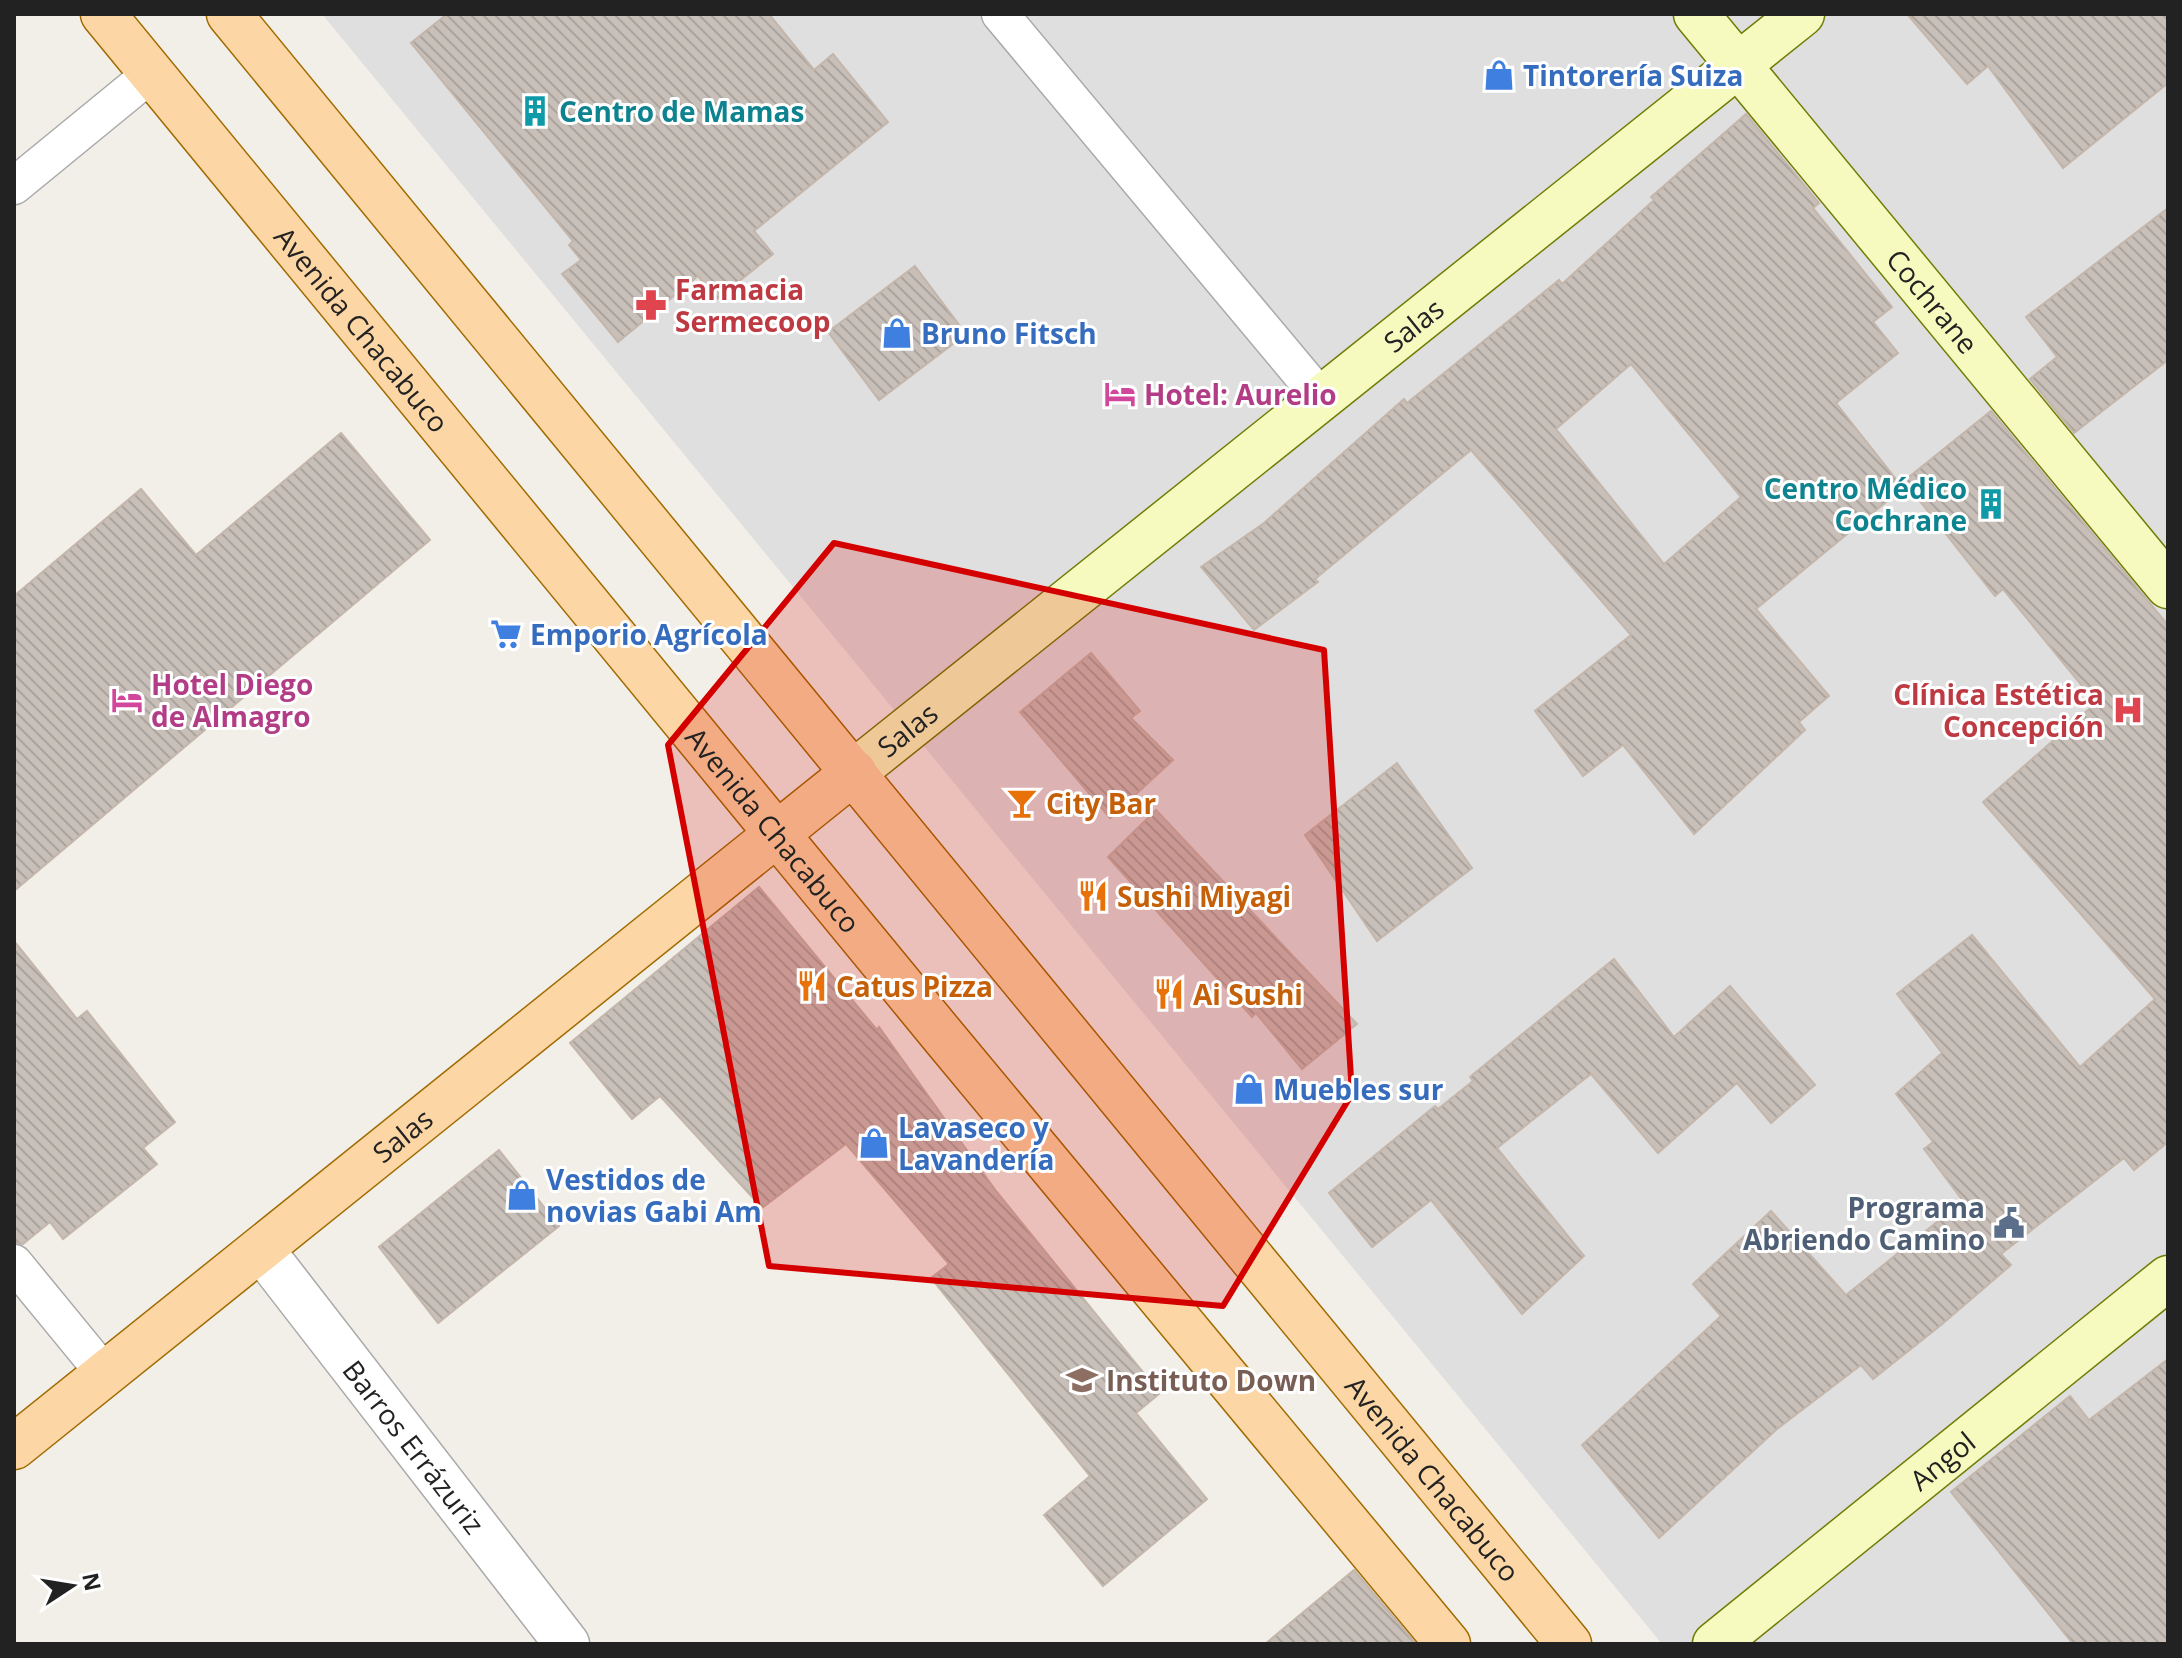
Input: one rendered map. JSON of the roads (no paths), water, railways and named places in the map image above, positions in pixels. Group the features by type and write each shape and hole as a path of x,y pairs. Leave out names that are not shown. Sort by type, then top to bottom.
{"main road":[{"name":"Avenida Chacabuco","path":"103,14 1448,1644"},
{"name":"Avenida Chacabuco","path":"229,14 1569,1644"},
{"name":"Salas","path":"14,1447 854,772"}],"street":[{"name":"Cochrane","path":"1696,14 2168,586"},
{"name":"Salas","path":"854,772 1802,14"},
{"name":"Barros Errázuriz","path":"261,1249 567,1644"},
{"name":"Angol","path":"1715,1644 2168,1278"}],"lane":[{"path":"1000,14 1322,399"},
{"path":"14,186 152,73"},
{"path":"14,1263 105,1374"}],"place":[{"name":"Tintorería Suiza","path":"1499,75"},
{"name":"Centro de Mamas","path":"535,111"},
{"name":"Farmacia Sermecoop","path":"651,305"},
{"name":"Bruno Fitsch","path":"897,333"},
{"name":"Hotel: Aurelio","path":"1120,394"},
{"name":"Centro Médico Cochrane","path":"1991,504"},
{"name":"Emporio Agrícola","path":"506,634"},
{"name":"Hotel Diego de Almagro","path":"127,700"},
{"name":"Clínica Estética Concepción","path":"2128,710"},
{"name":"City Bar","path":"1022,803"},
{"name":"Sushi Miyagi","path":"1093,896"},
{"name":"Catus Pizza","path":"812,986"},
{"name":"Ai Sushi","path":"1169,994"},
{"name":"Muebles sur","path":"1249,1089"},
{"name":"Lavaseco y Lavandería","path":"874,1143"},
{"name":"Vestidos de novias Gabi Am","path":"522,1195"},
{"name":"Programa Abriendo Camino","path":"2009,1223"},
{"name":"Instituto Down","path":"1082,1380"}]}
